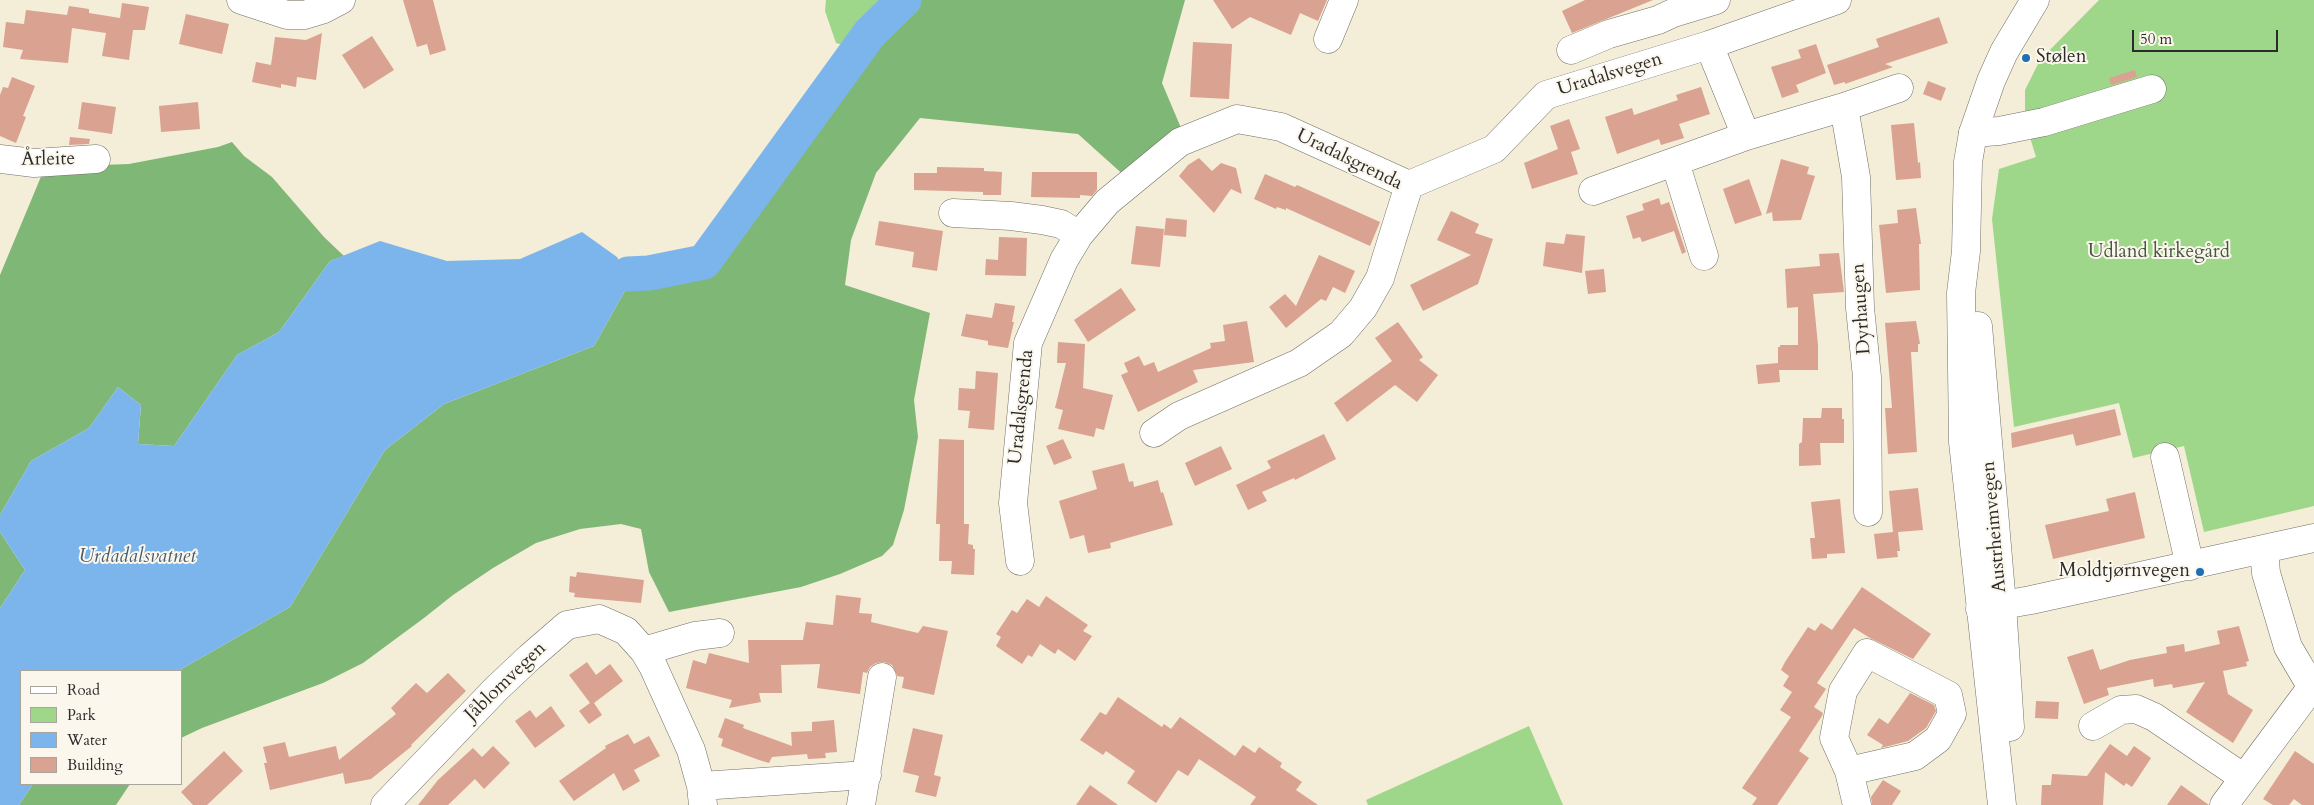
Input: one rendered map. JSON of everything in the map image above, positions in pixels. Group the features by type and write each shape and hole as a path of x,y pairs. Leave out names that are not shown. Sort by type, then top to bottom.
{"street":[{"path":"241,0 287,15 304,15 324,9 341,0"},
{"path":"1328,39 1344,0"},
{"name":"Uradalsvegen","path":"1571,50 1600,37 1716,0"},
{"name":"Uradalsvegen","path":"1409,185 1494,150 1546,95 1700,48 1799,6 1837,0"},
{"name":"Austrheimvegen","path":"2007,805 2011,723 1963,442 1960,293 1966,251 1968,162 1974,133 1984,99 2004,52 2035,0"},
{"name":"Uradalsvegen","path":"1673,13 1700,48"},
{"path":"1700,48 1746,136"},
{"path":"1593,191 1746,136 1844,107 1899,88"},
{"path":"1974,133 1999,131 2044,122 2152,89"},
{"name":"Dyrhaugen","path":"1844,107 1856,177 1860,308 1867,377 1868,512"},
{"name":"Uradalsgrenda","path":"1020,561 1013,503 1028,343 1064,260 1079,235 1107,202 1180,142 1237,118 1281,127 1409,185 1380,278 1362,308 1341,334 1299,364 1179,416 1154,433"},
{"name":"Årleite","path":"0,159 34,163 96,159"},
{"path":"1675,162 1704,256"},
{"path":"953,213 1011,216 1042,220 1061,224 1079,235"},
{"path":"2165,457 2190,566"},
{"path":"1991,606 2032,600 2314,538"},
{"path":"2224,805 2312,690 2288,647 2266,572 2264,550"},
{"name":"Austrheimvegen","path":"1991,606 2002,805"},
{"name":"Jåblomvegen","path":"385,805 496,689 567,625 599,619 626,631 644,651 653,666 691,750 702,796 867,775"},
{"path":"644,651 695,636 720,633"},
{"path":"1849,772 1915,756 1938,739 1952,714 1948,695 1867,653 1843,691 1834,738 1849,772 1857,805"},
{"path":"861,805 882,677"},
{"path":"2092,726 2122,710 2136,709 2154,718 2244,778"}],"green space":[{"path":"826,0 904,0 870,33 859,50 836,43 825,11"},
{"path":"904,0 1185,0 1162,83 1184,135 1127,178 1078,134 920,118 876,173 851,240 845,285 930,313 914,400 918,437 904,510 893,545 882,556 840,574 801,587 669,612 649,572 641,529 621,524 580,529 536,543 493,568 453,595 363,663 323,683 202,728 182,738 182,670 180,670 290,607 385,450 444,404 594,346 631,280 628,274 649,273 704,262 870,33"},
{"name":"Udland kirkegård","path":"2099,0 2314,0 2314,506 2204,532 2184,446 2133,458 2119,403 2014,427 1992,219 1999,169 2036,157 2025,121 2025,90 2040,60"},
{"path":"232,142 244,156 272,177 324,237 344,256 330,261 279,332 237,355 174,446 138,444 141,405 118,387 89,428 31,461 0,515 0,275 45,167 129,164 218,147"},
{"path":"0,532 25,570 0,608"},
{"path":"1529,726 1563,805 1368,805 1366,800"},
{"path":"32,785 129,785 116,805 19,805"}],"water":[{"name":"Urdadalsvatnet","path":"582,232 617,257 631,280 594,346 444,404 385,450 290,607 180,670 20,670 20,785 32,785 19,805 0,805 0,608 25,570 0,532 0,515 31,461 89,428 118,387 141,405 138,444 174,446 237,355 279,332 330,261 380,241 447,261 520,259"}],"building":[{"path":"403,0 433,0 446,50 430,55 427,44 417,47"},
{"path":"1213,0 1327,0 1318,21 1300,13 1291,35 1250,17 1232,29"},
{"path":"1585,0 1653,0 1572,33 1562,11"},
{"path":"122,3 149,7 145,30 133,30 129,60 102,56 106,33 72,28 68,63 20,59 23,50 3,47 6,22 24,24 26,10 67,15 69,6 89,9 89,13 120,18"},
{"path":"186,14 229,24 222,54 179,44"},
{"path":"1939,17 1948,43 1885,64 1893,67 1845,84 1845,82 1834,85 1827,65 1879,47 1876,39"},
{"path":"322,33 316,80 297,77 296,87 281,84 281,88 252,82 256,62 271,65 275,37 306,40"},
{"path":"372,36 394,70 364,89 342,55"},
{"path":"1193,42 1232,44 1229,99 1190,97"},
{"path":"1816,44 1826,73 1796,85 1799,92 1782,98 1771,67 1801,58 1798,50"},
{"path":"2135,70 2137,77 2111,85 2109,78"},
{"path":"12,77 35,86 23,116 26,117 16,143 0,136 0,95 3,87 8,88"},
{"path":"1928,81 1946,88 1941,101 1923,94"},
{"path":"1701,87 1710,114 1679,124 1684,138 1661,145 1659,139 1617,154 1605,117 1632,108 1634,115 1678,100 1676,95"},
{"path":"82,102 116,107 112,134 78,129"},
{"path":"198,102 200,129 161,132 159,106"},
{"path":"1569,119 1580,149 1571,152 1578,174 1532,189 1524,163 1558,149 1550,126"},
{"path":"1914,123 1921,178 1896,180 1891,125"},
{"path":"70,137 90,139 89,144 69,145"},
{"path":"1199,158 1212,171 1221,163 1236,168 1242,194 1231,189 1214,213 1179,176 1188,165"},
{"path":"1781,159 1809,167 1807,174 1815,176 1801,220 1773,221 1772,212 1766,214"},
{"path":"937,167 984,168 984,171 1002,172 1001,195 983,195 983,192 914,190 914,173 937,173"},
{"path":"1032,172 1097,172 1097,190 1092,196 1080,195 1080,198 1031,197"},
{"path":"1265,174 1295,187 1297,185 1380,222 1370,246 1286,208 1286,210 1277,207 1276,209 1254,199"},
{"path":"1749,179 1762,215 1735,224 1723,189"},
{"path":"1659,198 1661,205 1669,202 1686,252 1682,254 1674,231 1642,242 1640,237 1633,239 1626,216 1644,210 1642,204"},
{"path":"1916,208 1921,244 1919,244 1920,290 1886,293 1879,225 1898,223 1897,210"},
{"path":"1451,211 1479,224 1475,233 1493,239 1478,284 1423,311 1410,285 1471,255 1437,240"},
{"path":"1166,218 1187,220 1186,237 1164,235"},
{"path":"879,221 943,231 937,271 912,267 914,252 875,245"},
{"path":"1136,226 1164,229 1160,267 1131,264"},
{"path":"1566,234 1585,236 1582,273 1543,266 1546,242 1564,244"},
{"path":"999,237 1027,238 1026,276 985,275 986,259 998,260"},
{"path":"1839,253 1844,292 1813,294 1818,345 1818,370 1779,370 1780,382 1758,384 1756,365 1778,363 1778,347 1780,345 1798,345 1798,307 1787,308 1785,269 1820,266 1819,254"},
{"path":"1319,255 1355,271 1345,293 1333,287 1326,301 1321,299 1286,328 1269,307 1285,294 1296,306"},
{"path":"1604,269 1606,292 1588,294 1585,271"},
{"path":"1121,288 1136,310 1088,342 1074,320"},
{"path":"995,303 1015,306 1012,322 1014,322 1008,348 988,345 988,341 961,336 966,314 992,318"},
{"path":"1247,321 1254,362 1193,370 1198,382 1138,412 1121,375 1128,372 1124,363 1139,356 1144,366 1154,362 1158,372 1211,348 1210,343 1225,341 1223,325"},
{"path":"1916,321 1920,344 1918,344 1918,352 1911,352 1917,452 1888,454 1885,408 1892,408 1885,323"},
{"path":"1398,322 1423,357 1419,360 1438,375 1417,402 1395,385 1347,422 1334,403 1392,361 1375,338"},
{"path":"1058,342 1085,344 1083,388 1113,395 1104,430 1096,428 1094,437 1058,429 1063,410 1055,408 1066,363 1057,363"},
{"path":"976,371 998,373 994,430 968,428 970,411 958,410 959,388 975,389"},
{"path":"1822,408 1842,408 1844,443 1820,443 1821,465 1799,466 1799,444 1802,442 1803,418 1821,418"},
{"path":"2115,409 2121,435 2076,446 2073,434 2012,448 2011,433"},
{"path":"1324,434 1336,459 1295,480 1294,478 1262,492 1267,501 1248,510 1236,485 1271,468 1267,461"},
{"path":"939,439 964,440 964,524 969,524 968,544 973,545 973,549 975,549 974,575 951,574 952,561 939,561 940,524 936,524"},
{"path":"1063,439 1072,458 1054,465 1046,446"},
{"path":"1221,446 1232,469 1195,486 1185,463"},
{"path":"1124,463 1129,482 1133,481 1134,487 1158,480 1173,525 1110,543 1111,548 1088,553 1084,535 1070,539 1059,501 1097,489 1092,471"},
{"path":"1918,488 1923,530 1898,532 1900,551 1897,551 1898,557 1877,559 1874,534 1893,532 1889,491"},
{"path":"2135,492 2145,538 2053,559 2045,525 2109,511 2106,499"},
{"path":"1840,499 1845,553 1827,554 1827,558 1812,559 1810,538 1815,538 1811,502"},
{"path":"577,572 644,580 641,603 574,597 575,593 569,592 570,576 576,577"},
{"path":"1862,587 1931,634 1913,659 1854,628 1817,683 1826,689 1814,707 1823,713 1799,751 1809,758 1777,805 1752,805 1757,798 1742,788 1791,717 1780,710 1792,692 1783,686 1789,676 1781,670 1785,662 1808,627 1815,631 1821,623 1832,630"},
{"path":"836,595 861,598 859,613 872,614 871,622 918,633 923,626 948,631 934,695 902,688 904,677 897,676 892,665 884,662 876,663 870,667 867,673 863,672 860,694 817,688 820,664 781,665 782,693 759,693 761,702 729,708 732,700 686,688 693,660 706,664 709,653 749,663 748,640 803,640 806,622 833,625"},
{"path":"1046,596 1088,625 1083,631 1092,636 1075,661 1058,649 1055,654 1040,644 1032,657 1028,655 1022,664 996,646 1001,637 996,634 1012,610 1017,613 1027,599 1039,607"},
{"path":"2239,626 2249,661 2246,662 2247,666 2223,671 2228,694 2253,710 2233,743 2186,712 2205,682 2173,688 2172,684 2154,687 2153,679 2107,688 2109,695 2084,704 2067,657 2093,649 2100,670 2130,660 2167,653 2166,647 2184,644 2185,652 2220,644 2217,631"},
{"path":"587,662 596,675 610,664 623,681 594,703 602,715 589,724 579,711 590,703 569,675"},
{"path":"448,673 466,691 412,746 371,779 345,784 343,773 270,790 264,763 267,763 263,747 285,742 289,757 336,746 339,760 396,714 391,708 416,683 427,693"},
{"path":"1910,693 1934,705 1936,711 1926,728 1908,741 1881,748 1883,745 1867,735 1879,718 1888,724"},
{"path":"1118,697 1162,727 1164,724 1171,729 1180,717 1235,756 1243,745 1255,753 1259,747 1282,763 1280,767 1302,782 1296,790 1318,805 1250,805 1256,797 1199,759 1188,776 1178,770 1156,803 1127,783 1135,771 1106,751 1103,755 1080,740 1100,712 1106,715"},
{"path":"2036,701 2059,702 2058,719 2035,718"},
{"path":"551,706 565,726 535,748 515,721 530,710 536,718"},
{"path":"725,718 744,725 743,728 792,746 791,732 812,731 812,722 834,720 837,752 825,753 826,758 808,759 807,754 772,757 769,763 759,760 721,746 723,739 718,737"},
{"path":"913,728 943,735 934,775 941,777 936,797 915,792 919,776 903,772"},
{"path":"628,734 634,744 649,736 660,756 634,770 640,781 623,791 614,773 574,801 559,781 606,748 605,746"},
{"path":"2110,744 2127,756 2134,746 2151,758 2132,787 2126,783 2124,786 2105,772 2103,805 2041,805 2042,785 2051,785 2052,774 2087,776"},
{"path":"493,746 510,763 484,789 475,779 448,805 418,805 438,780 473,748 482,757"},
{"path":"224,751 243,771 207,805 193,805 181,792"},
{"path":"2295,751 2314,764 2314,805 2302,805 2294,799 2289,805 2273,805 2263,799"},
{"path":"1883,780 1901,791 1892,805 1872,805 1871,797"},
{"path":"1090,785 1118,805 1076,805"},
{"path":"2181,785 2209,805 2167,805"}],"waterway":[{"path":"628,274 649,273 704,262 870,33 904,0"}],"place":[{"name":"Stølen","path":"2026,58"},
{"name":"Moldtjørnvegen","path":"2200,572"}]}
